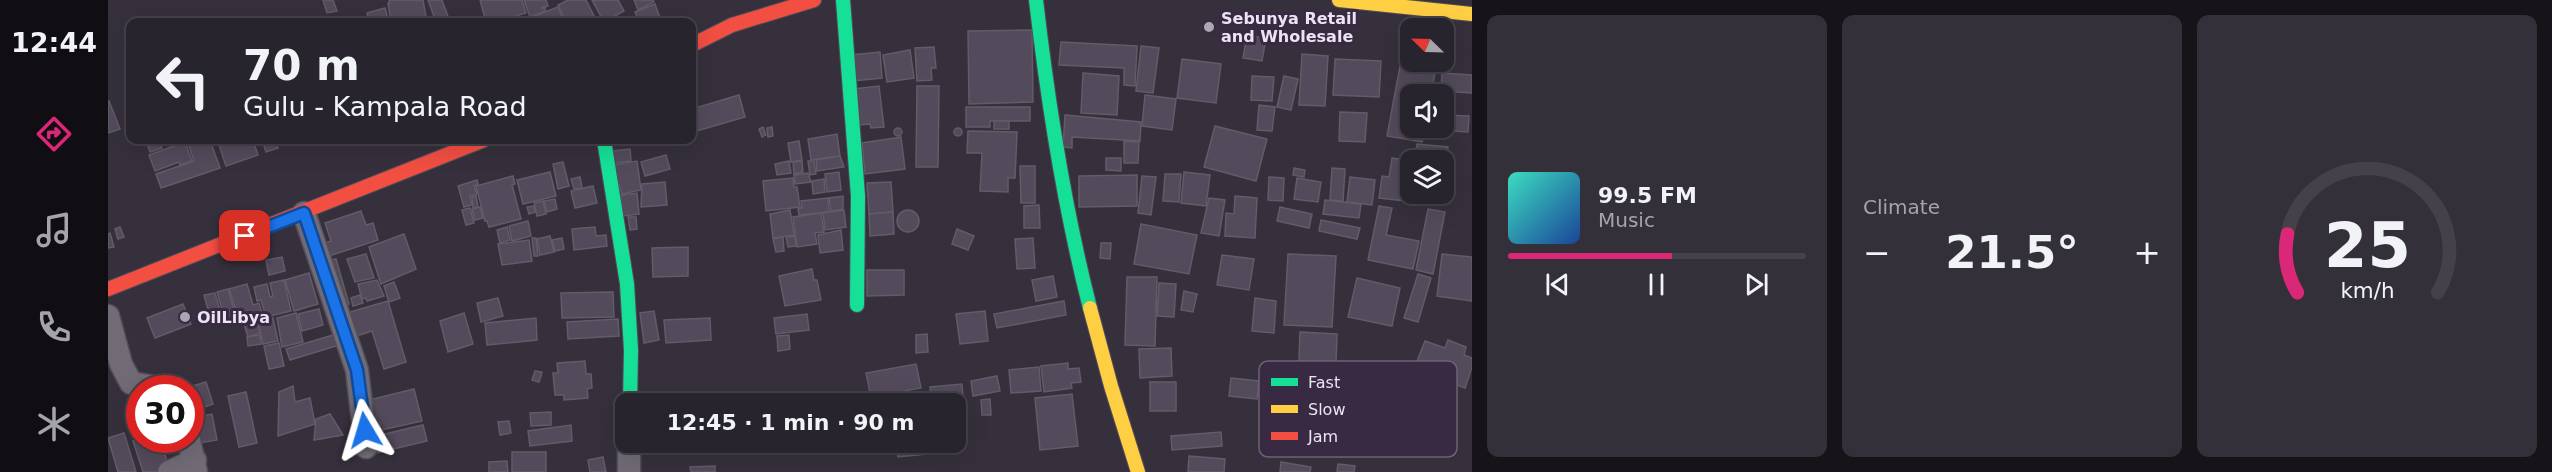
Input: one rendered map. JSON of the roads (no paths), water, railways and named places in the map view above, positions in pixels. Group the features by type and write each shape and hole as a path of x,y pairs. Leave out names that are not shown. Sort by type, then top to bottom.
{"street":[{"path":"696,43 732,25 814,0"},
{"path":"843,0 858,196 857,305"},
{"path":"1036,0 1051,122 1083,284 1111,392 1138,472"},
{"path":"1339,0 1472,14"},
{"path":"108,289 474,144"},
{"path":"605,144 627,284 631,351 630,393"},
{"path":"304,213 357,370 366,447"},
{"path":"108,316 121,364 127,375"},
{"path":"628,453 629,472"},
{"path":"169,472 194,457"}],"place":[{"name":"Sebunya Retail and Wholesale","path":"1209,27"},
{"name":"OilLibya","path":"185,317"}]}
